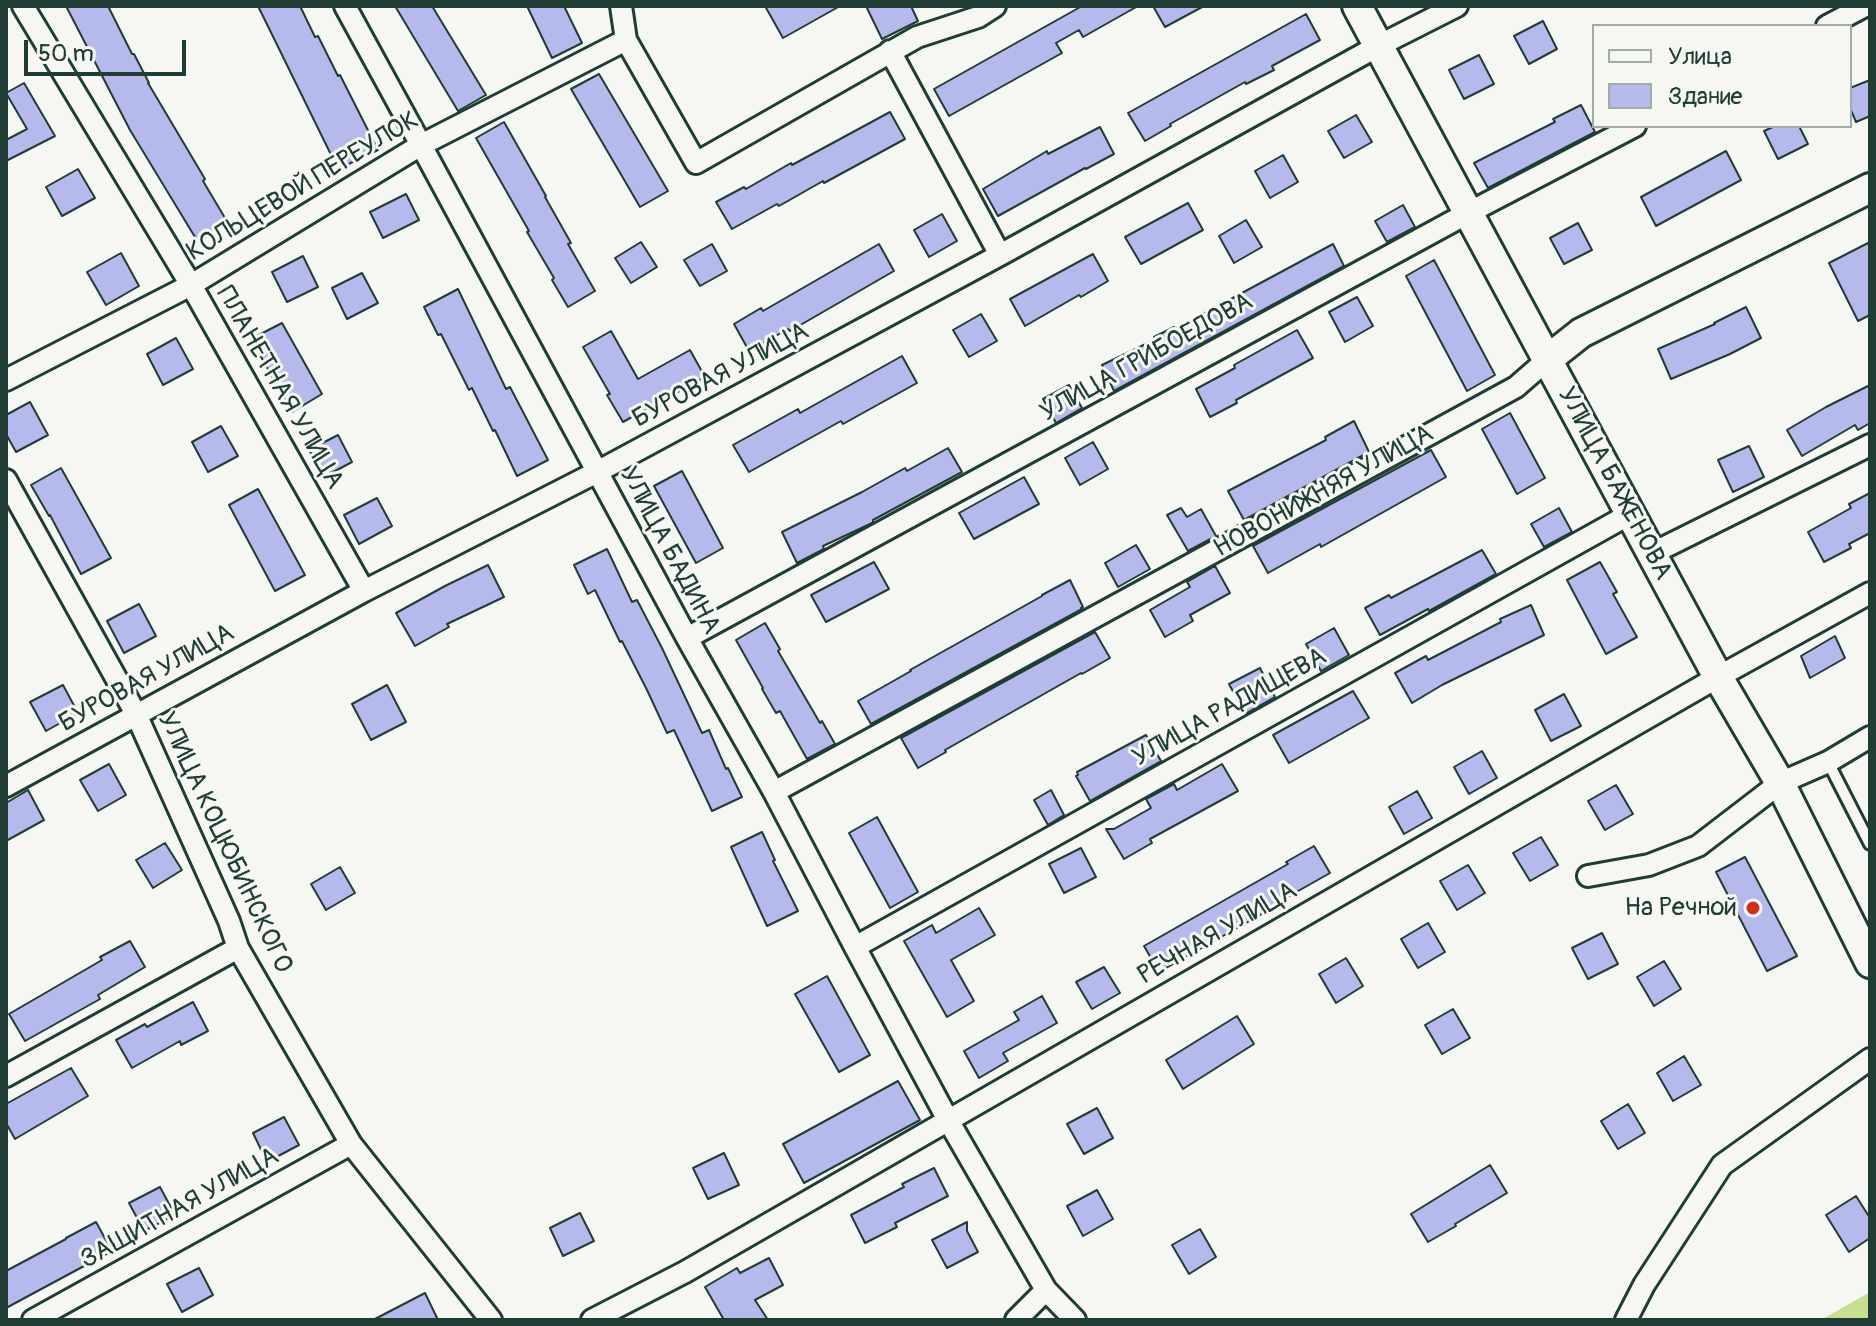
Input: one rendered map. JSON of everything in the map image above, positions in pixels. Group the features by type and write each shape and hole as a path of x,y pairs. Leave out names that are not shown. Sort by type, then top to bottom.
{"main road":[{"name":"УЛИЦА БАЖЕНОВА","path":"1357,6 1651,554 1780,783 1870,963"},
{"name":"НОВОНИЖНЯЯ УЛИЦА","path":"1547,360 1581,333 1870,188"}],"street":[{"name":"ПЛАНЕТНАЯ УЛИЦА","path":"23,6 191,285 364,591"},
{"name":"УЛИЦА БАДИНА","path":"345,6 687,638 774,792 948,1120 1046,1290 1075,1320"},
{"path":"621,6 626,40 696,163 890,51 917,37 978,17 995,6"},
{"name":"БУРОВАЯ УЛИЦА","path":"6,786 364,591 597,472 1000,255 1378,46 1457,6"},
{"path":"1831,24 1865,6"},
{"name":"КОЛЬЦЕВОЙ ПЕРЕУЛОК","path":"6,380 191,285 421,145 626,40"},
{"path":"890,51 1000,255"},
{"name":"УЛИЦА ГРИБОЕДОВА","path":"687,638 1468,213 1631,128"},
{"name":"НОВОНИЖНЯЯ УЛИЦА","path":"774,792 1516,387 1547,360"},
{"path":"1651,554 1870,445"},
{"name":"УЛИЦА КОЦЮБИНСКОГО","path":"6,480 136,714 229,921 238,948 351,1144 491,1320"},
{"name":"УЛИЦА РАДИЩЕВА","path":"855,947 1630,514"},
{"name":"РЕЧНАЯ УЛИЦА","path":"592,1320 685,1272 1718,677 1870,593"},
{"path":"1588,876 1649,865 1698,846 1780,783 1828,762 1870,737"},
{"path":"6,1076 238,948"},
{"path":"1626,1320 1644,1285 1722,1165 1870,1059"},
{"name":"ЗАЩИТНАЯ УЛИЦА","path":"33,1320 351,1144"},
{"path":"1016,1320 1046,1290"}],"lane":[{"path":"1828,762 1870,844"}],"green space":[{"path":"1870,1292 1870,1320 1821,1320"}],"building":[{"path":"66,6 108,6 228,223 198,242 130,130"},
{"path":"258,6 300,6 378,150 338,169"},
{"path":"395,6 432,6 486,95 458,111"},
{"path":"527,6 564,6 582,43 552,58"},
{"path":"765,6 840,6 783,38"},
{"path":"866,6 911,6 918,21 882,39"},
{"path":"1082,6 1138,6 1083,37 1079,30 1056,43 1062,53 949,116 934,89"},
{"path":"1153,6 1204,6 1165,27"},
{"path":"1306,14 1320,40 1272,66 1274,70 1245,82 1145,141 1128,113"},
{"path":"1543,21 1557,49 1529,64 1514,36"},
{"path":"1479,55 1494,84 1464,99 1449,70"},
{"path":"599,74 668,191 640,207 571,89"},
{"path":"1870,80 1870,116 1856,122 1852,113 1852,87"},
{"path":"24,83 55,136 6,161 6,140 27,129 6,93"},
{"path":"1581,105 1595,132 1488,188 1474,163 1555,122 1553,119"},
{"path":"890,112 905,139 732,229 716,202"},
{"path":"1356,115 1372,142 1344,158 1328,131"},
{"path":"504,122 595,291 568,307 476,138"},
{"path":"1100,127 1114,154 998,216 983,189 1047,151 1048,154"},
{"path":"1771,128 1800,128 1808,144 1778,159 1764,131"},
{"path":"1726,151 1741,180 1656,226 1641,197"},
{"path":"1283,155 1298,182 1270,198 1255,171"},
{"path":"78,169 95,198 62,216 46,187"},
{"path":"406,194 419,220 383,238 370,212"},
{"path":"1188,203 1203,230 1141,264 1125,237"},
{"path":"1403,205 1415,227 1387,242 1375,221"},
{"path":"942,214 957,241 929,257 914,230"},
{"path":"1246,220 1262,247 1234,263 1219,236"},
{"path":"1578,223 1592,250 1564,264 1550,238"},
{"path":"641,242 657,267 631,283 615,258"},
{"path":"1870,242 1870,315 1858,321 1829,263"},
{"path":"712,244 727,271 700,286 684,260"},
{"path":"879,244 894,271 749,351 734,324 761,308 763,311"},
{"path":"1333,244 1344,266 1114,391 1102,365"},
{"path":"121,253 139,286 106,305 87,272"},
{"path":"1093,254 1108,281 1025,326 1010,299"},
{"path":"303,256 318,287 287,302 272,272"},
{"path":"1434,260 1495,375 1467,391 1406,276"},
{"path":"362,273 378,303 347,319 332,288"},
{"path":"458,289 506,389 510,387 548,460 517,476 472,388 469,390 424,307"},
{"path":"1357,297 1373,326 1345,342 1329,312"},
{"path":"1746,307 1761,338 1671,379 1658,349"},
{"path":"981,314 997,341 969,357 953,330"},
{"path":"282,323 322,394 292,412 251,339"},
{"path":"1297,330 1313,358 1210,417 1196,389"},
{"path":"611,331 638,379 690,350 705,377 623,422 583,347"},
{"path":"176,338 193,369 163,385 147,354"},
{"path":"902,356 917,383 749,472 733,445 798,409 800,413"},
{"path":"1069,385 1082,408 1056,423 1043,399"},
{"path":"1870,385 1870,423 1858,430 1855,425 1802,456 1787,430"},
{"path":"30,402 48,435 16,452 6,434 6,415"},
{"path":"1510,413 1545,478 1517,494 1482,429"},
{"path":"1354,421 1369,452 1244,520 1228,491 1326,440 1325,437"},
{"path":"221,426 238,456 208,472 192,442"},
{"path":"338,435 352,462 324,477 309,450"},
{"path":"1093,442 1108,469 1080,485 1065,458"},
{"path":"1749,446 1764,477 1733,492 1718,460"},
{"path":"948,448 962,472 797,563 782,532"},
{"path":"1431,450 1446,477 1268,573 1253,546"},
{"path":"61,468 111,558 81,574 31,485"},
{"path":"682,471 723,548 696,563 654,486"},
{"path":"1024,477 1039,504 974,539 959,513"},
{"path":"258,489 305,575 275,591 229,505"},
{"path":"1870,493 1870,533 1849,544 1851,548 1824,562 1808,532 1851,508 1849,504"},
{"path":"377,498 392,526 359,544 344,515"},
{"path":"1181,508 1187,517 1201,509 1216,536 1188,551 1167,515"},
{"path":"1559,508 1572,532 1544,547 1531,524"},
{"path":"1136,545 1150,569 1118,587 1105,563"},
{"path":"607,549 632,602 637,600 662,648 702,733 709,730 742,797 712,811 674,730 667,733 595,590 588,594 574,565"},
{"path":"1482,550 1496,574 1380,635 1365,608 1389,595 1391,598"},
{"path":"874,562 889,589 826,622 811,595"},
{"path":"1600,562 1617,592 1613,594 1637,637 1606,654 1567,580"},
{"path":"488,565 504,597 447,624 449,627 415,646 396,613"},
{"path":"1215,566 1230,593 1190,615 1193,621 1165,637 1150,610 1190,587 1187,582"},
{"path":"1070,580 1082,609 871,724 858,701"},
{"path":"139,604 156,636 124,653 107,621"},
{"path":"1531,605 1544,635 1412,703 1395,673 1426,656 1428,660"},
{"path":"765,623 780,649 778,651 835,744 807,759 780,711 776,713 736,640"},
{"path":"1334,628 1349,655 1321,671 1306,644"},
{"path":"1095,632 1110,658 918,768 901,738"},
{"path":"1835,636 1845,658 1810,678 1801,656"},
{"path":"1260,668 1275,697 1245,714 1229,684"},
{"path":"63,685 78,713 46,731 30,702"},
{"path":"387,685 406,722 371,740 352,704"},
{"path":"1353,691 1369,718 1289,763 1273,735"},
{"path":"1564,694 1581,726 1551,741 1535,710"},
{"path":"1146,735 1161,761 1090,801 1076,776 1077,772"},
{"path":"1482,751 1497,778 1469,794 1454,767"},
{"path":"109,764 126,795 98,811 80,780"},
{"path":"1222,764 1238,791 1150,839 1152,843 1124,859 1106,829 1114,829 1151,808 1146,799 1174,784 1177,790"},
{"path":"1616,785 1633,814 1605,830 1588,801"},
{"path":"28,790 44,820 6,841 6,803"},
{"path":"1051,790 1064,815 1048,825 1034,800"},
{"path":"1417,791 1432,818 1404,834 1389,807"},
{"path":"877,817 918,892 890,908 849,833"},
{"path":"762,832 798,911 767,926 731,847"},
{"path":"1541,837 1558,865 1530,881 1513,853"},
{"path":"165,843 182,870 153,888 136,860"},
{"path":"1314,846 1330,873 1159,972 1144,946"},
{"path":"1081,848 1096,877 1064,893 1049,864"},
{"path":"1745,857 1797,956 1767,971 1716,872"},
{"path":"1468,865 1485,893 1457,910 1440,881"},
{"path":"340,867 355,893 326,910 311,884"},
{"path":"979,908 995,935 951,960 974,1001 947,1017 904,941 932,925 936,933"},
{"path":"1428,923 1445,952 1418,968 1401,939"},
{"path":"1602,933 1618,964 1588,979 1572,948"},
{"path":"130,941 145,967 98,995 100,999 25,1041 9,1014"},
{"path":"1346,958 1363,986 1336,1003 1319,974"},
{"path":"1664,961 1681,989 1654,1006 1637,977"},
{"path":"1104,967 1120,993 1092,1009 1076,982"},
{"path":"827,976 870,1055 839,1072 795,994"},
{"path":"1042,996 1057,1023 1003,1053 1008,1061 979,1078 964,1051 1019,1020 1014,1012"},
{"path":"193,1002 208,1031 181,1045 180,1041 132,1068 116,1040"},
{"path":"1453,1009 1470,1038 1442,1054 1425,1025"},
{"path":"1237,1016 1254,1044 1183,1089 1166,1060"},
{"path":"1684,1056 1701,1085 1673,1101 1657,1073"},
{"path":"71,1068 88,1096 15,1139 6,1123 6,1104"},
{"path":"898,1081 920,1120 804,1183 783,1144"},
{"path":"1628,1104 1645,1133 1618,1149 1601,1121"},
{"path":"1097,1108 1113,1138 1084,1154 1067,1124"},
{"path":"284,1117 299,1145 267,1162 253,1133"},
{"path":"724,1153 739,1185 708,1199 693,1168"},
{"path":"1490,1165 1507,1193 1428,1242 1411,1214"},
{"path":"934,1168 948,1196 895,1223 897,1227 865,1243 851,1215"},
{"path":"160,1187 175,1215 144,1231 129,1203"},
{"path":"1097,1190 1113,1219 1083,1236 1067,1206"},
{"path":"1856,1196 1870,1218 1870,1238 1849,1252 1826,1215"},
{"path":"580,1213 594,1241 563,1256 550,1228"},
{"path":"96,1222 112,1251 6,1308 6,1271"},
{"path":"967,1222 967,1231 978,1252 947,1268 932,1240"},
{"path":"1200,1229 1216,1257 1189,1274 1172,1245"},
{"path":"769,1258 783,1285 755,1300 768,1320 724,1320 705,1287 737,1268 740,1273"},
{"path":"199,1268 213,1295 182,1312 167,1284"},
{"path":"425,1293 438,1320 373,1320"}],"place":[{"name":"На Речной","path":"1753,908"}]}
